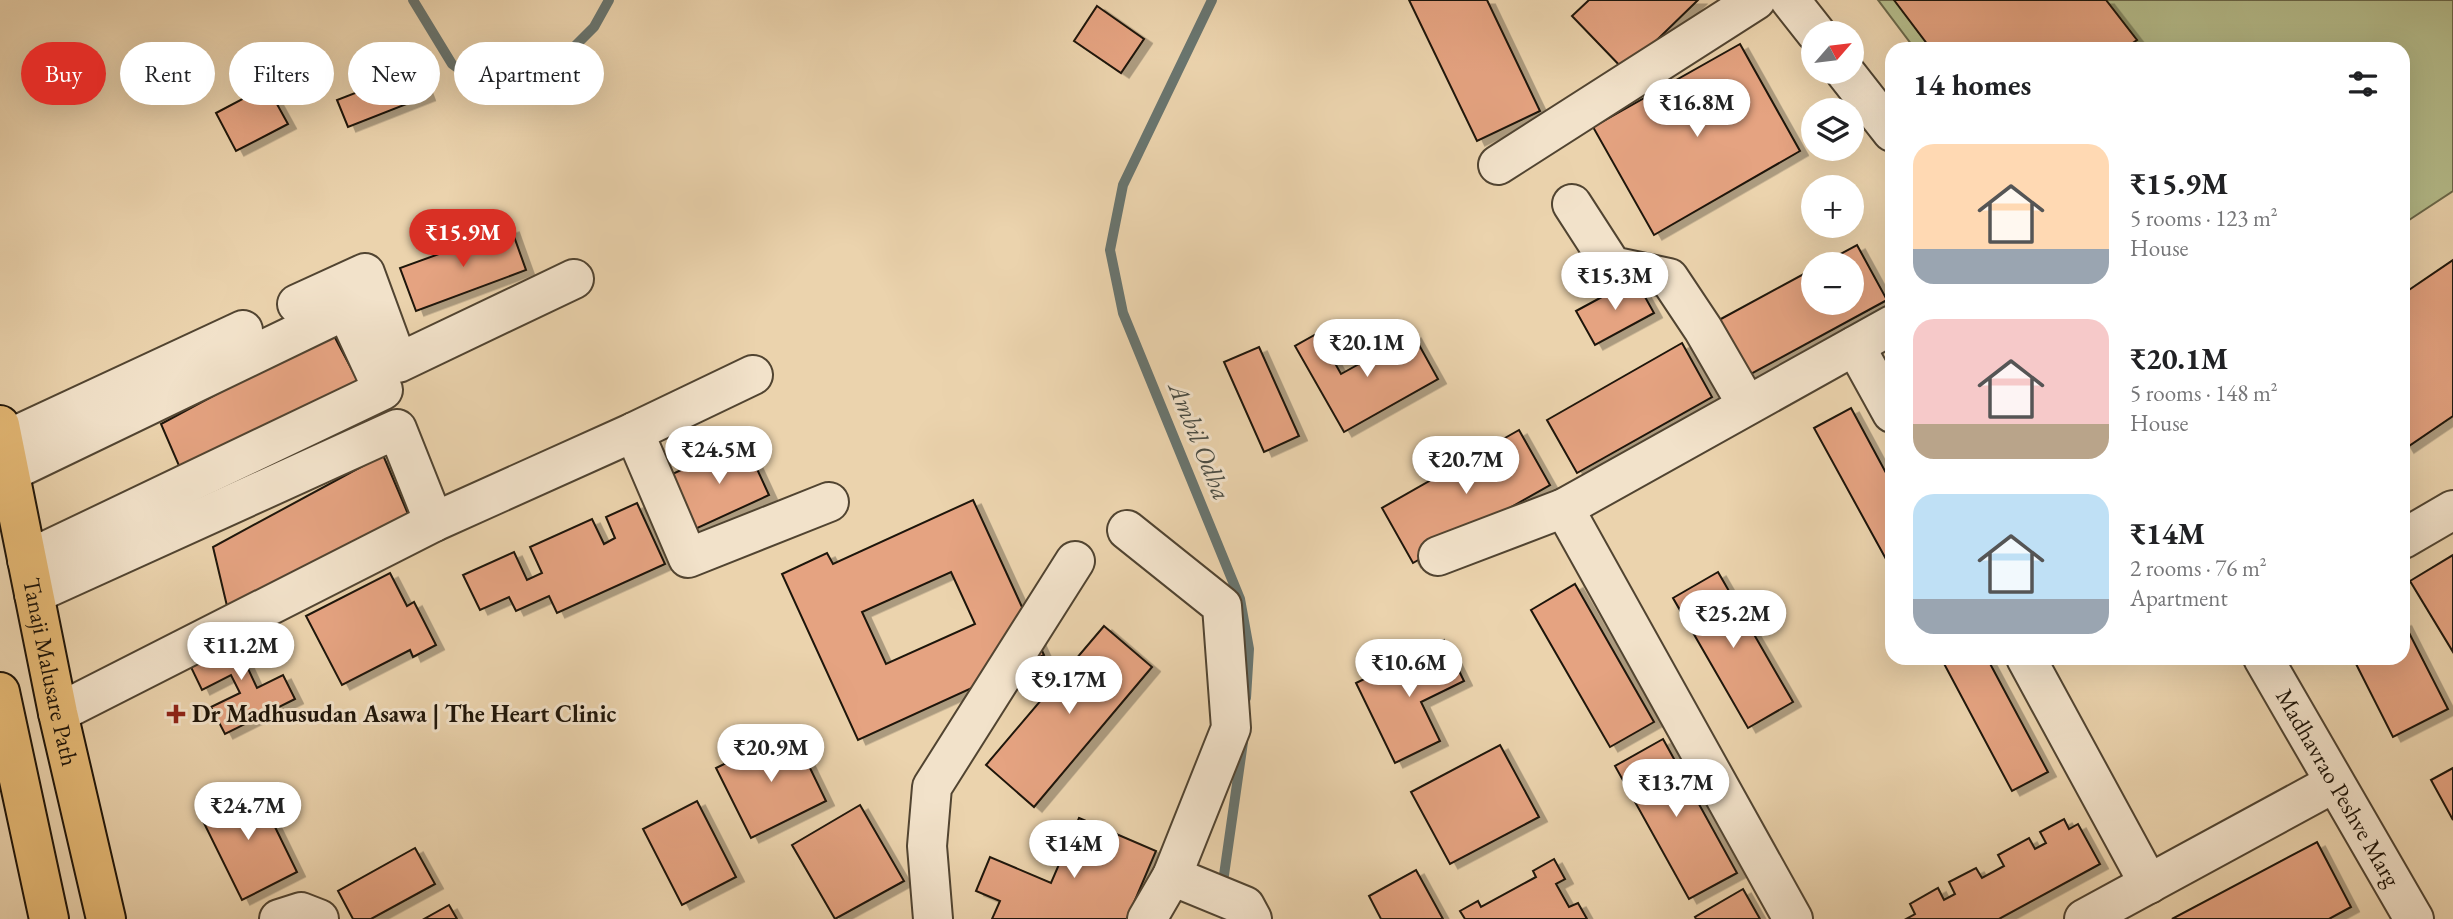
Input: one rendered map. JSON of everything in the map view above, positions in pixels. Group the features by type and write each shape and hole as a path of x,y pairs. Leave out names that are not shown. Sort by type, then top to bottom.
{"main road":[{"name":"Tanaji Malusare Path","path":"4,446 58,713 106,919"},
{"path":"2,715 49,919"}],"street":[{"path":"1498,165 1756,0"},
{"path":"1790,0 1807,21"},
{"path":"1854,84 1885,123"},
{"path":"1572,204 1612,266 1670,278 1747,405"},
{"path":"4,446 365,273 398,363 574,279"},
{"path":"4,446 346,310 383,390 31,577"},
{"path":"1438,556 1564,508 1885,329"},
{"path":"1855,345 1885,400"},
{"path":"58,713 434,522 634,432 752,375"},
{"path":"31,577 397,429 434,522"},
{"path":"634,432 688,558 829,502"},
{"path":"1564,508 1793,919"},
{"path":"2410,535 2453,510"},
{"path":"1127,530 1222,606 1231,728 1188,883 1147,919"},
{"path":"933,919 927,846 932,787 1074,561"},
{"path":"2029,665 2149,884"},
{"name":"Madhavrao Peshve Marg","path":"2267,665 2414,919"},
{"path":"2084,919 2334,783"},
{"path":"1188,883 1249,912"},
{"path":"279,919 301,912 319,919"}],"green space":[{"path":"1878,0 2453,0 2453,191 2410,219 2410,42 1910,42"}],"building":[{"path":"1409,0 1487,0 1540,111 1477,141"},
{"path":"1589,0 1698,0 1625,71 1572,16"},
{"path":"1894,0 2106,0 2137,40 2134,42 1926,42"},
{"path":"1097,6 1144,39 1121,73 1074,41"},
{"path":"1740,44 1800,151 1654,235 1593,127"},
{"path":"348,96 348,105 404,105 348,127 337,100"},
{"path":"231,105 278,105 288,124 236,151 216,113"},
{"path":"511,228 526,270 416,311 400,268"},
{"path":"1857,245 1861,252 1844,252"},
{"path":"1864,258 1885,296 1885,301 1864,312"},
{"path":"2453,260 2453,416 2410,445 2410,289"},
{"path":"1801,276 1801,315 1859,315 1749,375 1719,320"},
{"path":"1635,279 1654,313 1595,345 1576,311"},
{"path":"332,332 360,385 180,468 161,424"},
{"path":"1318,333 1341,374 1413,334 1438,379 1344,432 1295,346"},
{"path":"1682,343 1712,397 1577,473 1547,420"},
{"path":"1259,347 1299,436 1264,452 1224,362"},
{"path":"1851,408 1885,471 1885,557 1814,428"},
{"path":"1519,430 1550,485 1413,563 1382,508"},
{"path":"744,441 769,495 693,530 668,476"},
{"path":"383,455 408,514 227,606 213,547"},
{"path":"973,500 1044,655 858,740 782,574 827,553 833,564","holes":["951,572 975,624 886,664 862,612"]},
{"path":"637,503 665,564 557,613 549,596 516,611 509,597 480,610 463,575 514,552 527,580 542,573 530,547 592,519 604,544 615,538 606,517"},
{"path":"2453,555 2453,652 2410,581"},
{"path":"1718,572 1793,702 1748,728 1673,598"},
{"path":"390,573 407,606 414,602 436,645 413,657 410,650 342,685 306,616"},
{"path":"1575,584 1654,722 1610,747 1531,610"},
{"path":"1104,626 1152,667 1034,807 986,765"},
{"path":"259,628 269,647 244,660 257,688 283,675 295,699 225,734 211,707 240,693 231,675 202,690 189,663"},
{"path":"2410,635 2448,709 2393,737 2357,665 2410,665"},
{"path":"1444,640 1464,681 1421,702 1440,741 1395,763 1356,683"},
{"path":"1945,665 1991,665 2048,772 2012,791"},
{"path":"792,731 826,801 751,838 716,768"},
{"path":"1663,739 1737,873 1689,899 1615,766"},
{"path":"1500,745 1539,817 1450,864 1411,792"},
{"path":"2453,768 2453,820 2431,780"},
{"path":"254,784 297,872 242,900 198,811"},
{"path":"697,801 736,877 682,905 643,829"},
{"path":"860,805 904,881 835,919 792,845"},
{"path":"1079,818 1156,851 1127,919 992,919 1000,901 976,891 990,857 1051,883"},
{"path":"2064,819 2069,829 2078,824 2100,864 1999,919 1906,919 1915,914 1910,904 1938,888 1944,900 1955,894 1949,882 1976,868 1982,878 2004,866 1998,855 2029,838 2035,849 2046,843 2040,832"},
{"path":"2317,842 2351,907 2329,919 2172,919"},
{"path":"415,848 435,884 371,919 353,919 338,891"},
{"path":"1554,859 1565,879 1556,884 1569,907 1578,903 1587,919 1465,919 1460,911 1478,901 1481,907 1536,877 1533,871"},
{"path":"1416,870 1443,919 1381,919 1369,896"},
{"path":"1743,889 1760,919 1696,919 1695,917"},
{"path":"449,905 457,919 424,919"}],"waterway":[{"name":"Ambil Odha","path":"413,0 452,64 490,91 528,89 594,27 609,0"},
{"name":"Ambil Odha","path":"1212,0 1123,185 1110,250 1123,313 1240,599 1249,649 1246,698"},
{"name":"Ambil Odha","path":"1222,889 1243,742"}],"place":[{"name":"Dr Madhusudan Asawa | The Heart Clinic","path":"176,714"}]}
